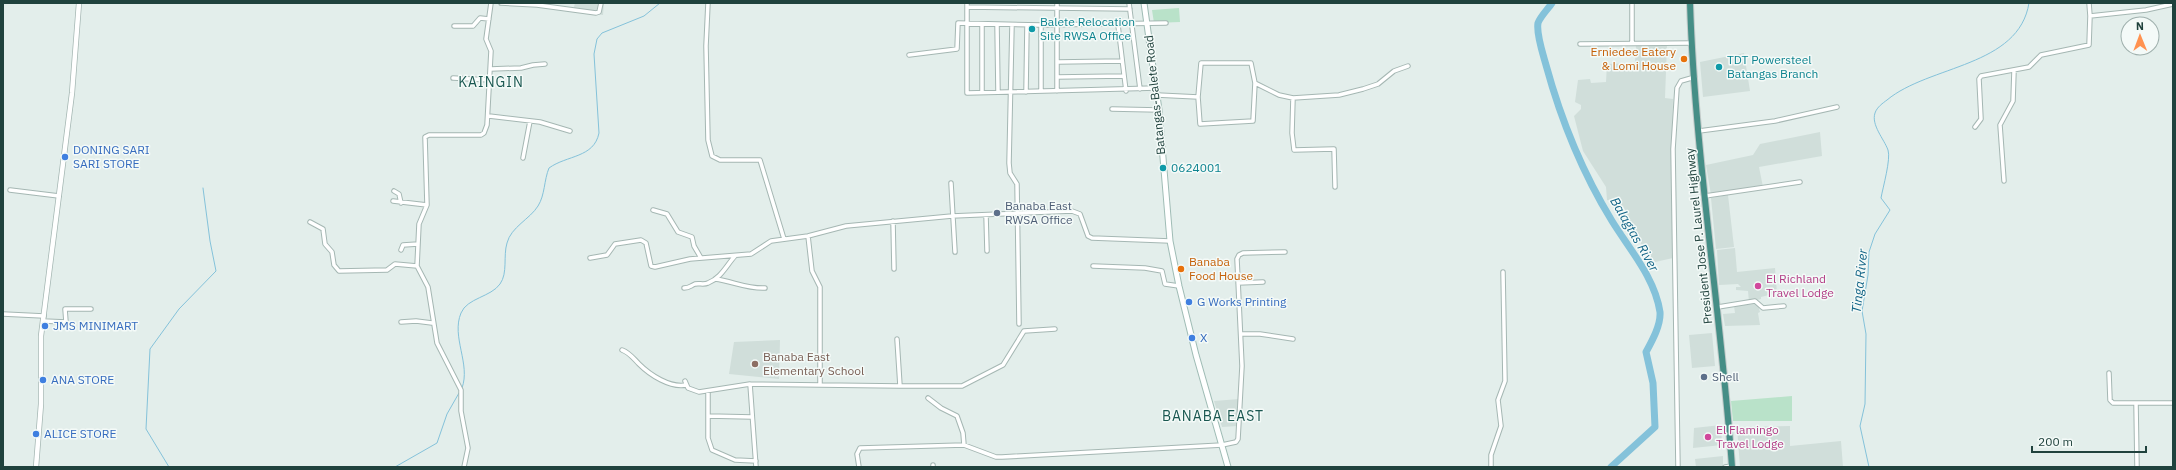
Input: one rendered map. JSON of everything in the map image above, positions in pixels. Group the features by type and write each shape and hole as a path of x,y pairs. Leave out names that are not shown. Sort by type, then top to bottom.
{"highway":[{"name":"President Jose P. Laurel Highway","path":"1690,3 1699,131 1718,307 1732,467"}],"main road":[{"name":"Batangas-Balete Road","path":"1144,3 1159,110 1170,240 1179,286 1228,467"}],"street":[{"path":"36,467 43,319 53,257 72,93 79,3"},
{"path":"464,467 468,448 461,411 461,390 441,354 432,323 428,287 417,266 418,244 420,220 426,210 427,205 425,137 429,134 481,135 485,130 489,116 491,50 486,39 491,3"},
{"path":"501,3 537,5 598,13 601,3"},
{"path":"708,3 706,46 708,140 712,156 720,160 760,160 776,217 784,239"},
{"path":"1057,91 1058,3"},
{"path":"1129,3 1140,89"},
{"path":"1632,3 1632,43"},
{"path":"1975,127 1981,119 1980,77 2030,67 2041,55 2089,45 2089,3"},
{"path":"2090,16 2146,10 2173,4"},
{"path":"1130,9 967,5 967,93 1126,91 1156,88"},
{"path":"454,26 474,26 480,18 489,19"},
{"path":"909,55 957,49 958,23 1012,25 1132,25 1166,23"},
{"path":"982,24 982,92"},
{"path":"997,24 998,92"},
{"path":"1012,25 1009,163 1010,173 1017,184 1016,214 1018,324"},
{"path":"1026,92 1027,25"},
{"path":"1041,25 1041,91"},
{"path":"1118,25 1126,91"},
{"path":"1580,44 1692,43"},
{"path":"1058,62 1122,61"},
{"path":"1201,63 1251,64 1255,83 1253,122 1200,124 1198,97 1201,63"},
{"path":"491,70 521,68 545,64"},
{"path":"1255,83 1279,95 1293,98 1339,95 1378,84 1394,71 1408,66"},
{"path":"2004,181 2000,125 2013,101 2014,71"},
{"path":"1057,77 1124,76"},
{"path":"1678,467 1673,149 1677,88 1681,81 1695,77"},
{"path":"453,78 490,80"},
{"path":"1157,95 1198,97"},
{"path":"1293,98 1292,133 1294,150 1334,149 1336,187"},
{"path":"1699,131 1775,121 1837,107"},
{"path":"1112,109 1159,110"},
{"path":"489,116 530,121 570,131"},
{"path":"523,158 530,121"},
{"path":"1705,196 1800,182"},
{"path":"951,183 955,252"},
{"path":"10,190 59,196"},
{"path":"394,191 399,194 401,203"},
{"path":"393,201 427,205"},
{"path":"653,210 667,214 678,232 692,237 694,246 701,258"},
{"path":"590,258 607,255 615,244 641,240 646,243 650,264 653,266 701,258 736,256 755,253 771,241 808,236 836,228 952,216 1078,212 1088,236 1092,238 1170,240"},
{"path":"986,215 987,251"},
{"path":"893,221 894,269"},
{"path":"310,222 323,229 325,244 332,252 334,265 339,271 387,270 395,264 417,266"},
{"path":"808,236 812,271 820,290 820,385"},
{"path":"401,250 403,244 418,244"},
{"path":"859,467 857,454 860,448 964,445 996,457 1002,457 1222,445 1236,442 1238,439 1242,379 1238,283 1239,255 1285,252"},
{"path":"684,288 705,284 715,279 736,256"},
{"path":"1093,266 1145,268 1162,271 1165,284 1179,286"},
{"path":"1491,467 1491,455 1501,426 1498,400 1505,381 1502,272"},
{"path":"715,279 730,281 750,289 765,288"},
{"path":"1238,283 1263,282"},
{"path":"1718,307 1755,301 1763,308 1784,306"},
{"path":"3,314 66,322 65,309 92,309"},
{"path":"401,322 416,321 432,323"},
{"path":"685,381 686,385 694,392 750,384 962,386 1003,365 1024,331 1055,329"},
{"path":"1240,334 1260,334 1293,339"},
{"path":"897,339 900,386"},
{"path":"622,350 631,355 640,365 659,378 676,386 686,385"},
{"path":"2109,373 2112,402 2173,403"},
{"path":"750,384 756,467"},
{"path":"708,391 708,442 712,450 735,460 756,461"},
{"path":"928,398 941,408 957,416 962,427 964,445"},
{"path":"2136,403 2137,467"},
{"path":"708,416 752,417"},
{"path":"1724,467 1732,467"}],"shaded area":[{"path":"575,3 604,3 603,15 573,11"},
{"path":"1667,45 1665,98 1673,99 1673,258 1655,262 1613,207 1612,201 1607,200 1606,187 1583,151 1574,116 1581,109 1581,105 1575,102 1578,80 1590,79 1591,83 1606,82 1607,64 1635,63 1636,46"},
{"path":"1744,53 1750,91 1703,97 1700,62"},
{"path":"1820,132 1822,156 1759,167 1763,187 1711,195 1706,165 1753,155 1760,144"},
{"path":"1728,195 1734,247 1716,249 1711,198"},
{"path":"1735,248 1737,272 1775,268 1777,293 1749,302 1748,291 1736,290 1736,287 1741,287 1738,284 1719,285 1717,250"},
{"path":"1758,305 1760,312 1758,313 1760,325 1725,326 1723,314 1735,313 1734,306"},
{"path":"1712,333 1715,366 1692,368 1689,335"},
{"name":"Banaba East Elementary School","path":"780,340 779,379 729,374 734,342"},
{"path":"1239,399 1238,426 1222,427 1214,401"},
{"name":"El Flamingo Travel Lodge","path":"1721,425 1722,445 1693,448 1694,428"},
{"path":"1790,426 1790,446 1841,441 1843,467 1740,467 1737,427"},
{"path":"1723,456 1723,466 1696,467 1695,459"}],"green space":[{"path":"1179,8 1180,22 1154,23 1152,10"},
{"path":"1792,396 1792,421 1733,421 1731,401"}],"waterway":[{"path":"462,388 464,370 458,331 461,313 468,304 491,292 500,284 505,270 506,248 509,237 512,232 535,211 538,206 542,197 549,168 586,152 596,141 599,133 594,54 597,39 602,33 644,16 660,3"},
{"name":"Balagtas River","path":"1552,3 1539,21 1538,28 1542,50 1558,106 1573,145 1591,184 1612,221 1647,276 1653,288 1660,312 1658,327 1646,352 1653,383 1655,427 1611,467"},
{"name":"Tinga River","path":"1869,467 1860,426 1865,404 1866,334 1862,311 1868,275 1869,252 1875,234 1890,210 1881,198 1889,154 1876,127 1874,118 1875,113 1882,104 1905,88 1991,53 2008,40 2022,24 2029,3"},
{"path":"169,467 146,429 150,349 179,309 216,271 210,241 203,188"},
{"path":"395,467 437,443 447,414 459,393"}],"place":[{"name":"Balete Relocation Site RWSA Office","path":"1032,29"},
{"name":"Erniedee Eatery & Lomi House","path":"1684,59"},
{"name":"TDT Powersteel Batangas Branch","path":"1719,67"},
{"name":"DONING SARI SARI STORE","path":"65,157"},
{"name":"0624001","path":"1163,168"},
{"name":"Banaba East RWSA Office","path":"997,213"},
{"name":"Banaba Food House","path":"1181,269"},
{"name":"El Richland Travel Lodge","path":"1758,286"},
{"name":"G Works Printing","path":"1189,302"},
{"name":"JMS MINIMART","path":"45,326"},
{"name":"X","path":"1192,338"},
{"name":"Banaba East Elementary School","path":"755,364"},
{"name":"Shell","path":"1704,377"},
{"name":"ANA STORE","path":"43,380"},
{"name":"ALICE STORE","path":"36,434"},
{"name":"El Flamingo Travel Lodge","path":"1708,437"}],"district":[{"name":"KAINGIN","path":"491,82"},
{"name":"BANABA EAST","path":"1213,416"}]}
